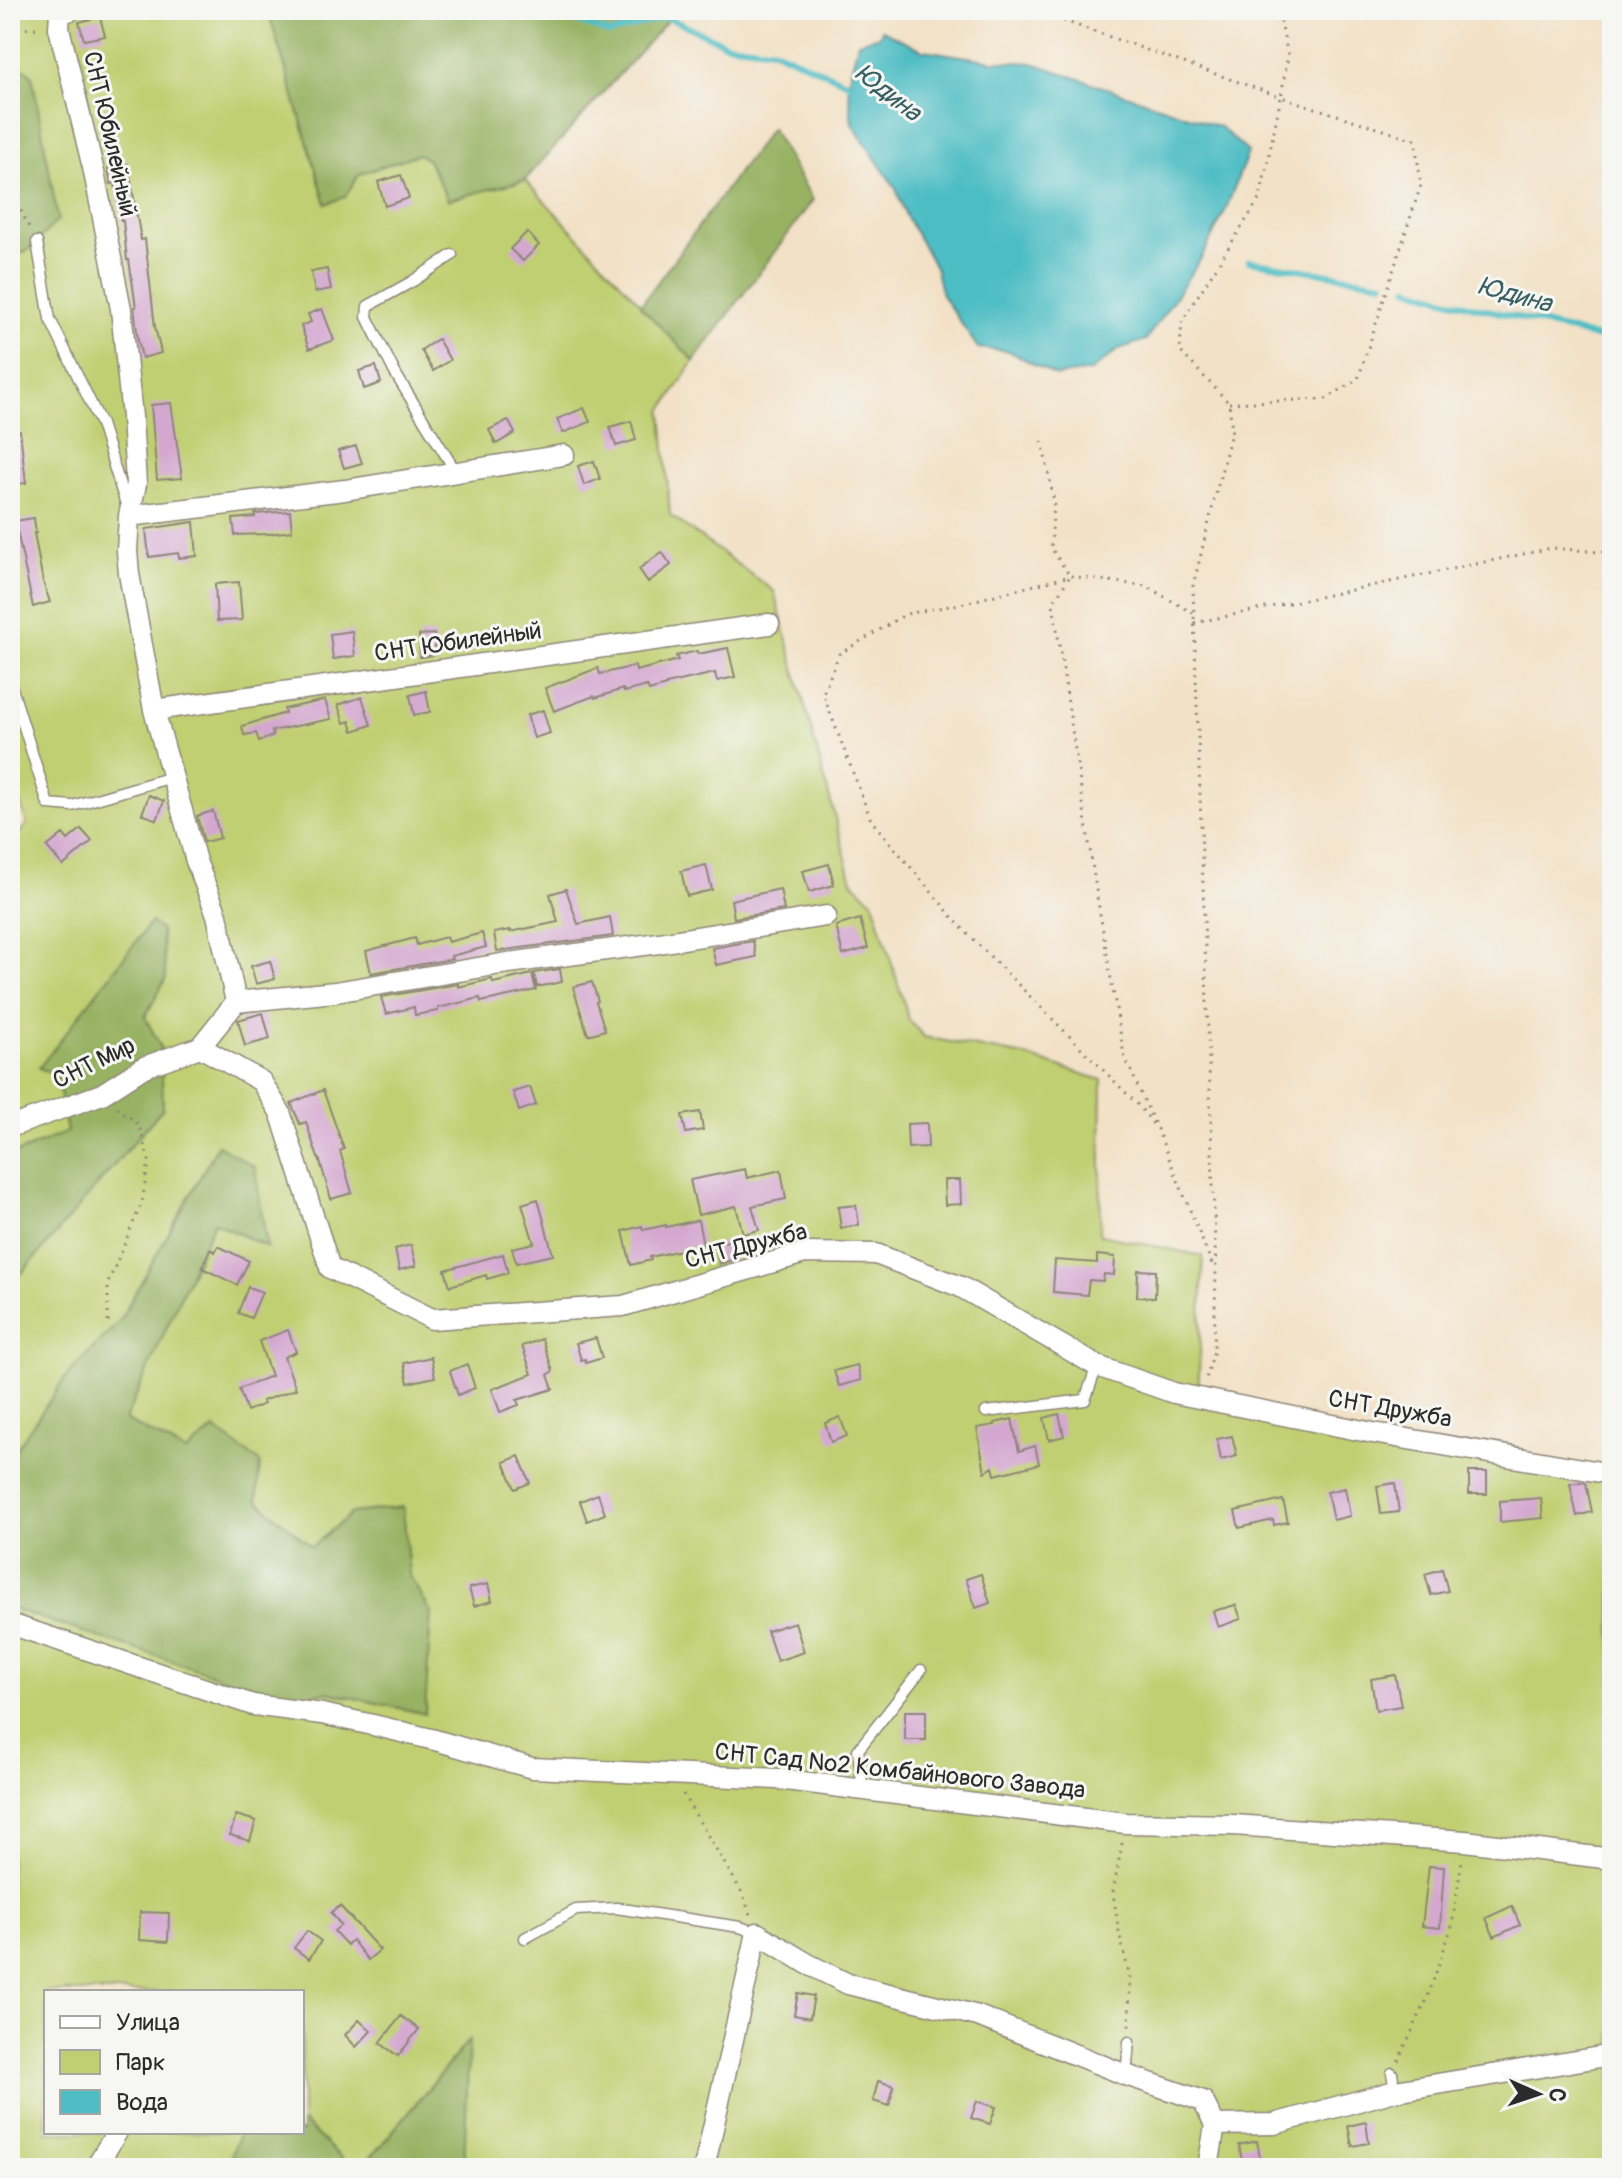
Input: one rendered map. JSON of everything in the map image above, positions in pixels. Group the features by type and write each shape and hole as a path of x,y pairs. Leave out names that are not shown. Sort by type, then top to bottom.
{"street":[{"name":"СНТ Юбилейный","path":"71,10 60,13 59,28 94,172 121,309 136,484 129,516 129,574 154,710 196,861 217,915 236,1002"},
{"path":"129,516 345,490 564,455"},
{"name":"СНТ Юбилейный","path":"154,710 769,624"},
{"path":"200,1047 236,1002 335,992 826,916"},
{"name":"СНТ Мир","path":"10,1127 102,1094 144,1067 200,1047"},
{"name":"СНТ Дружба","path":"200,1047 261,1081 280,1112 330,1268 432,1319 623,1306 805,1253 876,1254 961,1287 1097,1366 1174,1393 1373,1433 1612,1474"},
{"name":"СНТ Сад №2 Комбайнового Завода","path":"10,1624 253,1705 322,1714 373,1725 532,1768 778,1779 1125,1823 1233,1825 1465,1841 1612,1859"},
{"path":"704,2168 757,1933 848,1984 978,2016 1126,2075 1203,2101 1215,2125 1208,2168"},
{"path":"1215,2125 1274,2124 1394,2082 1612,2055"},
{"path":"95,2168 116,2134"}],"lane":[{"path":"37,242 50,319 101,424 129,516"},
{"path":"452,255 368,306 367,317 395,373 456,472"},
{"path":"10,682 48,804 72,806 172,777"},
{"path":"986,1412 1085,1400 1097,1366"},
{"path":"863,1791 858,1750 921,1670"},
{"path":"525,1938 576,1910 616,1908 727,1925 757,1933"},
{"path":"1126,2075 1129,2042"}],"path":[{"path":"1033,10 1281,97 1415,140 1421,185 1358,379 1326,399 1229,403"},
{"path":"1201,1399 1214,1351 1216,1272 1193,586 1232,429 1229,403 1180,351 1182,321 1260,198 1288,55 1278,10"},
{"path":"10,29 59,28"},
{"path":"10,189 37,242"},
{"path":"1042,441 1054,501 1051,548 1070,576"},
{"path":"1194,623 1552,548 1612,553"},
{"path":"1157,1129 1139,1106 960,926 871,820 823,694 839,654 906,614 960,604 1070,576 1146,586 1193,613"},
{"path":"1070,576 1053,603 1124,1055 1216,1272"},
{"path":"102,1094 139,1125 149,1161 142,1202 108,1283 108,1322"},
{"path":"671,1774 743,1894 757,1933"},
{"path":"1125,1823 1113,1893 1130,1978 1129,2042"},
{"path":"1394,2082 1452,1926 1465,1841"}],"green space":[{"path":"10,10 268,10 326,203 345,197 359,174 418,154 428,160 448,200 525,180 694,361 662,411 670,515 774,591 852,881 873,901 909,1020 924,1037 1024,1056 1102,1080 1100,1235 1203,1256 1198,1403 1612,1482 1612,2168 464,2168 468,2041 362,2168 352,2168 304,2123 304,1990 44,1990 44,2134 239,2134 227,2168 10,2168 10,1608 282,1696 328,1692 347,1697 431,1613 409,1575 403,1507 352,1513 312,1547 257,1500 215,1429 186,1452 125,1420 214,1222 266,1247 218,1145 119,1322 68,1374 10,1458 10,1287 163,1108 161,1048 145,1017 166,978 40,1067 57,1075 67,1132 10,1156 10,844 27,824 10,771 10,259 28,250 32,75 10,58"},
{"path":"268,10 677,10 525,180 448,200 428,160 418,154 359,174 345,197 326,204"},
{"path":"10,58 32,75 58,220 28,250 10,259"},
{"path":"771,128 813,200 694,361 640,306"},
{"path":"151,922 161,931 166,978 145,1017 161,1048 163,1108 10,1287 10,1156 67,1132 57,1075 39,1068"},
{"path":"218,1145 255,1167 267,1247 214,1222 125,1420 186,1452 214,1429 260,1462 257,1500 312,1547 352,1513 403,1507 409,1575 431,1613 425,1714 328,1692 282,1697 10,1608 10,1458 68,1374 119,1322"},
{"path":"469,2040 464,2168 362,2168"},
{"path":"304,2123 352,2168 227,2168 239,2134 304,2134"}],"water":[{"path":"882,30 923,50 993,61 1033,63 1220,127 1248,152 1225,211 1202,257 1146,340 1119,349 1091,371 1056,376 1009,351 978,348 942,295 935,267 906,216 896,189 852,124 848,83 858,42 879,36"}],"building":[{"path":"100,17 105,36 84,40 79,22"},
{"path":"128,164 141,240 145,239 161,353 142,358 123,221 115,183 111,184 108,168"},
{"path":"401,175 409,198 385,206 378,182"},
{"path":"527,232 539,245 523,261 510,249"},
{"path":"327,269 331,289 315,292 311,272"},
{"path":"322,309 334,340 309,349 301,326 311,322 308,314"},
{"path":"438,339 450,360 433,371 421,350"},
{"path":"376,366 381,383 364,389 359,371"},
{"path":"171,403 182,478 157,480 151,405"},
{"path":"584,408 590,422 563,433 557,419"},
{"path":"508,420 515,433 496,444 489,430"},
{"path":"631,421 636,440 616,446 610,427"},
{"path":"20,431 26,483 10,485 10,432"},
{"path":"356,446 362,463 344,468 338,451"},
{"path":"594,461 600,479 584,485 578,466"},
{"path":"290,511 292,531 235,535 233,519"},
{"path":"34,518 43,582 50,602 33,607 15,521"},
{"path":"194,522 197,556 179,558 178,553 149,557 146,529"},
{"path":"662,552 671,565 648,582 639,569"},
{"path":"239,582 242,620 217,621 215,584"},
{"path":"352,631 355,656 333,659 330,634"},
{"path":"434,634 436,655 420,657 419,635"},
{"path":"728,648 735,677 717,681 715,673 649,691 647,686 624,692 623,689 554,711 545,688 598,668 600,674 635,666 636,671 678,660 676,656"},
{"path":"426,691 430,712 414,715 410,695"},
{"path":"362,697 371,725 353,731 350,721 344,723 338,705"},
{"path":"325,700 331,719 272,731 273,736 259,741 256,733 244,735 242,726 285,713 284,709"},
{"path":"543,710 550,733 534,738 527,715"},
{"path":"149,795 164,801 157,820 142,814"},
{"path":"213,811 220,838 204,842 197,816"},
{"path":"81,829 92,841 63,866 47,847 63,834 68,840"},
{"path":"829,864 834,885 809,892 803,871"},
{"path":"706,865 712,890 687,896 681,871"},
{"path":"566,889 578,924 610,917 613,936 497,951 494,933 558,922 550,894"},
{"path":"780,889 784,910 734,918 731,900"},
{"path":"860,919 868,948 843,955 836,926"},
{"path":"482,933 486,947 451,956 452,959 371,973 366,951 415,938 417,945 446,937 448,942"},
{"path":"753,941 756,957 716,965 712,948"},
{"path":"270,961 275,979 256,984 251,966"},
{"path":"560,969 562,982 537,987 534,973"},
{"path":"532,974 536,990 481,1002 480,998 415,1015 414,1007 386,1014 381,997 458,984 458,987 492,979 493,983"},
{"path":"592,982 605,1030 588,1035 573,987"},
{"path":"263,1013 270,1039 245,1046 238,1020"},
{"path":"530,1087 536,1105 519,1111 513,1092"},
{"path":"323,1090 344,1149 340,1151 352,1193 331,1199 306,1122 300,1124 291,1103"},
{"path":"700,1112 703,1130 686,1133 682,1115"},
{"path":"927,1123 928,1147 908,1148 907,1124"},
{"path":"745,1169 747,1178 781,1170 786,1199 752,1206 759,1230 743,1234 736,1206 698,1215 690,1180"},
{"path":"944,1180 960,1180 961,1204 945,1205"},
{"path":"538,1199 553,1255 516,1263 512,1248 534,1243 522,1204"},
{"path":"856,1205 859,1225 841,1228 838,1207"},
{"path":"698,1220 703,1245 650,1257 651,1260 631,1265 623,1231"},
{"path":"732,1240 736,1259 719,1264 715,1244"},
{"path":"411,1245 416,1266 399,1270 395,1249"},
{"path":"218,1246 249,1261 237,1285 202,1268 210,1249 215,1252"},
{"path":"503,1254 508,1273 487,1279 486,1275 450,1286 445,1270"},
{"path":"1097,1255 1115,1257 1114,1275 1104,1274 1103,1281 1089,1280 1087,1295 1053,1292 1055,1260 1097,1263"},
{"path":"1138,1270 1156,1271 1155,1298 1137,1297"},
{"path":"248,1287 262,1292 251,1318 238,1313"},
{"path":"288,1330 296,1352 284,1357 296,1389 262,1401 264,1404 247,1411 239,1389 271,1376 259,1341"},
{"path":"596,1338 602,1358 586,1363 585,1359 581,1360 576,1343"},
{"path":"542,1339 553,1371 548,1375 553,1389 517,1400 519,1405 500,1412 492,1389 532,1374 522,1346"},
{"path":"431,1357 435,1377 408,1383 404,1363"},
{"path":"467,1364 475,1388 458,1395 450,1371"},
{"path":"857,1365 861,1380 839,1386 834,1371"},
{"path":"1059,1414 1064,1436 1049,1440 1044,1418"},
{"path":"840,1417 847,1436 831,1442 825,1423"},
{"path":"1012,1419 1019,1451 1035,1446 1039,1464 995,1475 993,1467 985,1472 977,1428"},
{"path":"1232,1436 1237,1456 1221,1460 1217,1439"},
{"path":"519,1456 530,1483 515,1489 504,1462"},
{"path":"1469,1472 1487,1472 1487,1494 1469,1494"},
{"path":"1395,1483 1399,1512 1381,1514 1377,1486"},
{"path":"1586,1483 1592,1512 1577,1516 1570,1484"},
{"path":"1345,1488 1350,1516 1333,1520 1327,1492"},
{"path":"598,1494 605,1514 587,1521 580,1501"},
{"path":"1541,1498 1543,1518 1500,1522 1500,1501"},
{"path":"1283,1500 1288,1522 1274,1525 1273,1520 1239,1528 1235,1511"},
{"path":"1442,1569 1448,1591 1431,1595 1425,1574"},
{"path":"981,1574 990,1603 976,1608 966,1579"},
{"path":"488,1584 492,1601 474,1606 469,1588"},
{"path":"1236,1605 1241,1619 1218,1627 1213,1611"},
{"path":"795,1622 804,1652 777,1661 767,1631"},
{"path":"1395,1675 1401,1706 1376,1710 1371,1679"},
{"path":"905,1711 926,1711 926,1740 905,1740"},
{"path":"236,1815 256,1821 250,1841 230,1835"},
{"path":"1429,1866 1444,1867 1440,1928 1422,1926"},
{"path":"340,1906 380,1950 368,1960 352,1940 347,1945 334,1931 341,1925 331,1913"},
{"path":"1512,1906 1520,1925 1494,1937 1486,1918"},
{"path":"140,1912 169,1913 168,1942 139,1940"},
{"path":"307,1931 321,1941 309,1959 294,1948"},
{"path":"798,1993 814,1996 810,2018 794,2015"},
{"path":"401,2016 419,2029 398,2056 380,2043"},
{"path":"359,2020 371,2031 356,2047 345,2035"},
{"path":"878,2081 894,2086 889,2106 873,2101"},
{"path":"977,2101 996,2107 990,2124 971,2118"},
{"path":"1366,2122 1369,2143 1352,2146 1348,2126"},
{"path":"1257,2141 1261,2162 1243,2166 1239,2145"}],"waterway":[{"name":"Юдина","path":"546,10 610,34 666,17 726,44 774,50 853,87"},
{"name":"Юдина","path":"1249,261 1383,283"},
{"name":"Юдина","path":"1408,288 1612,341"}]}
